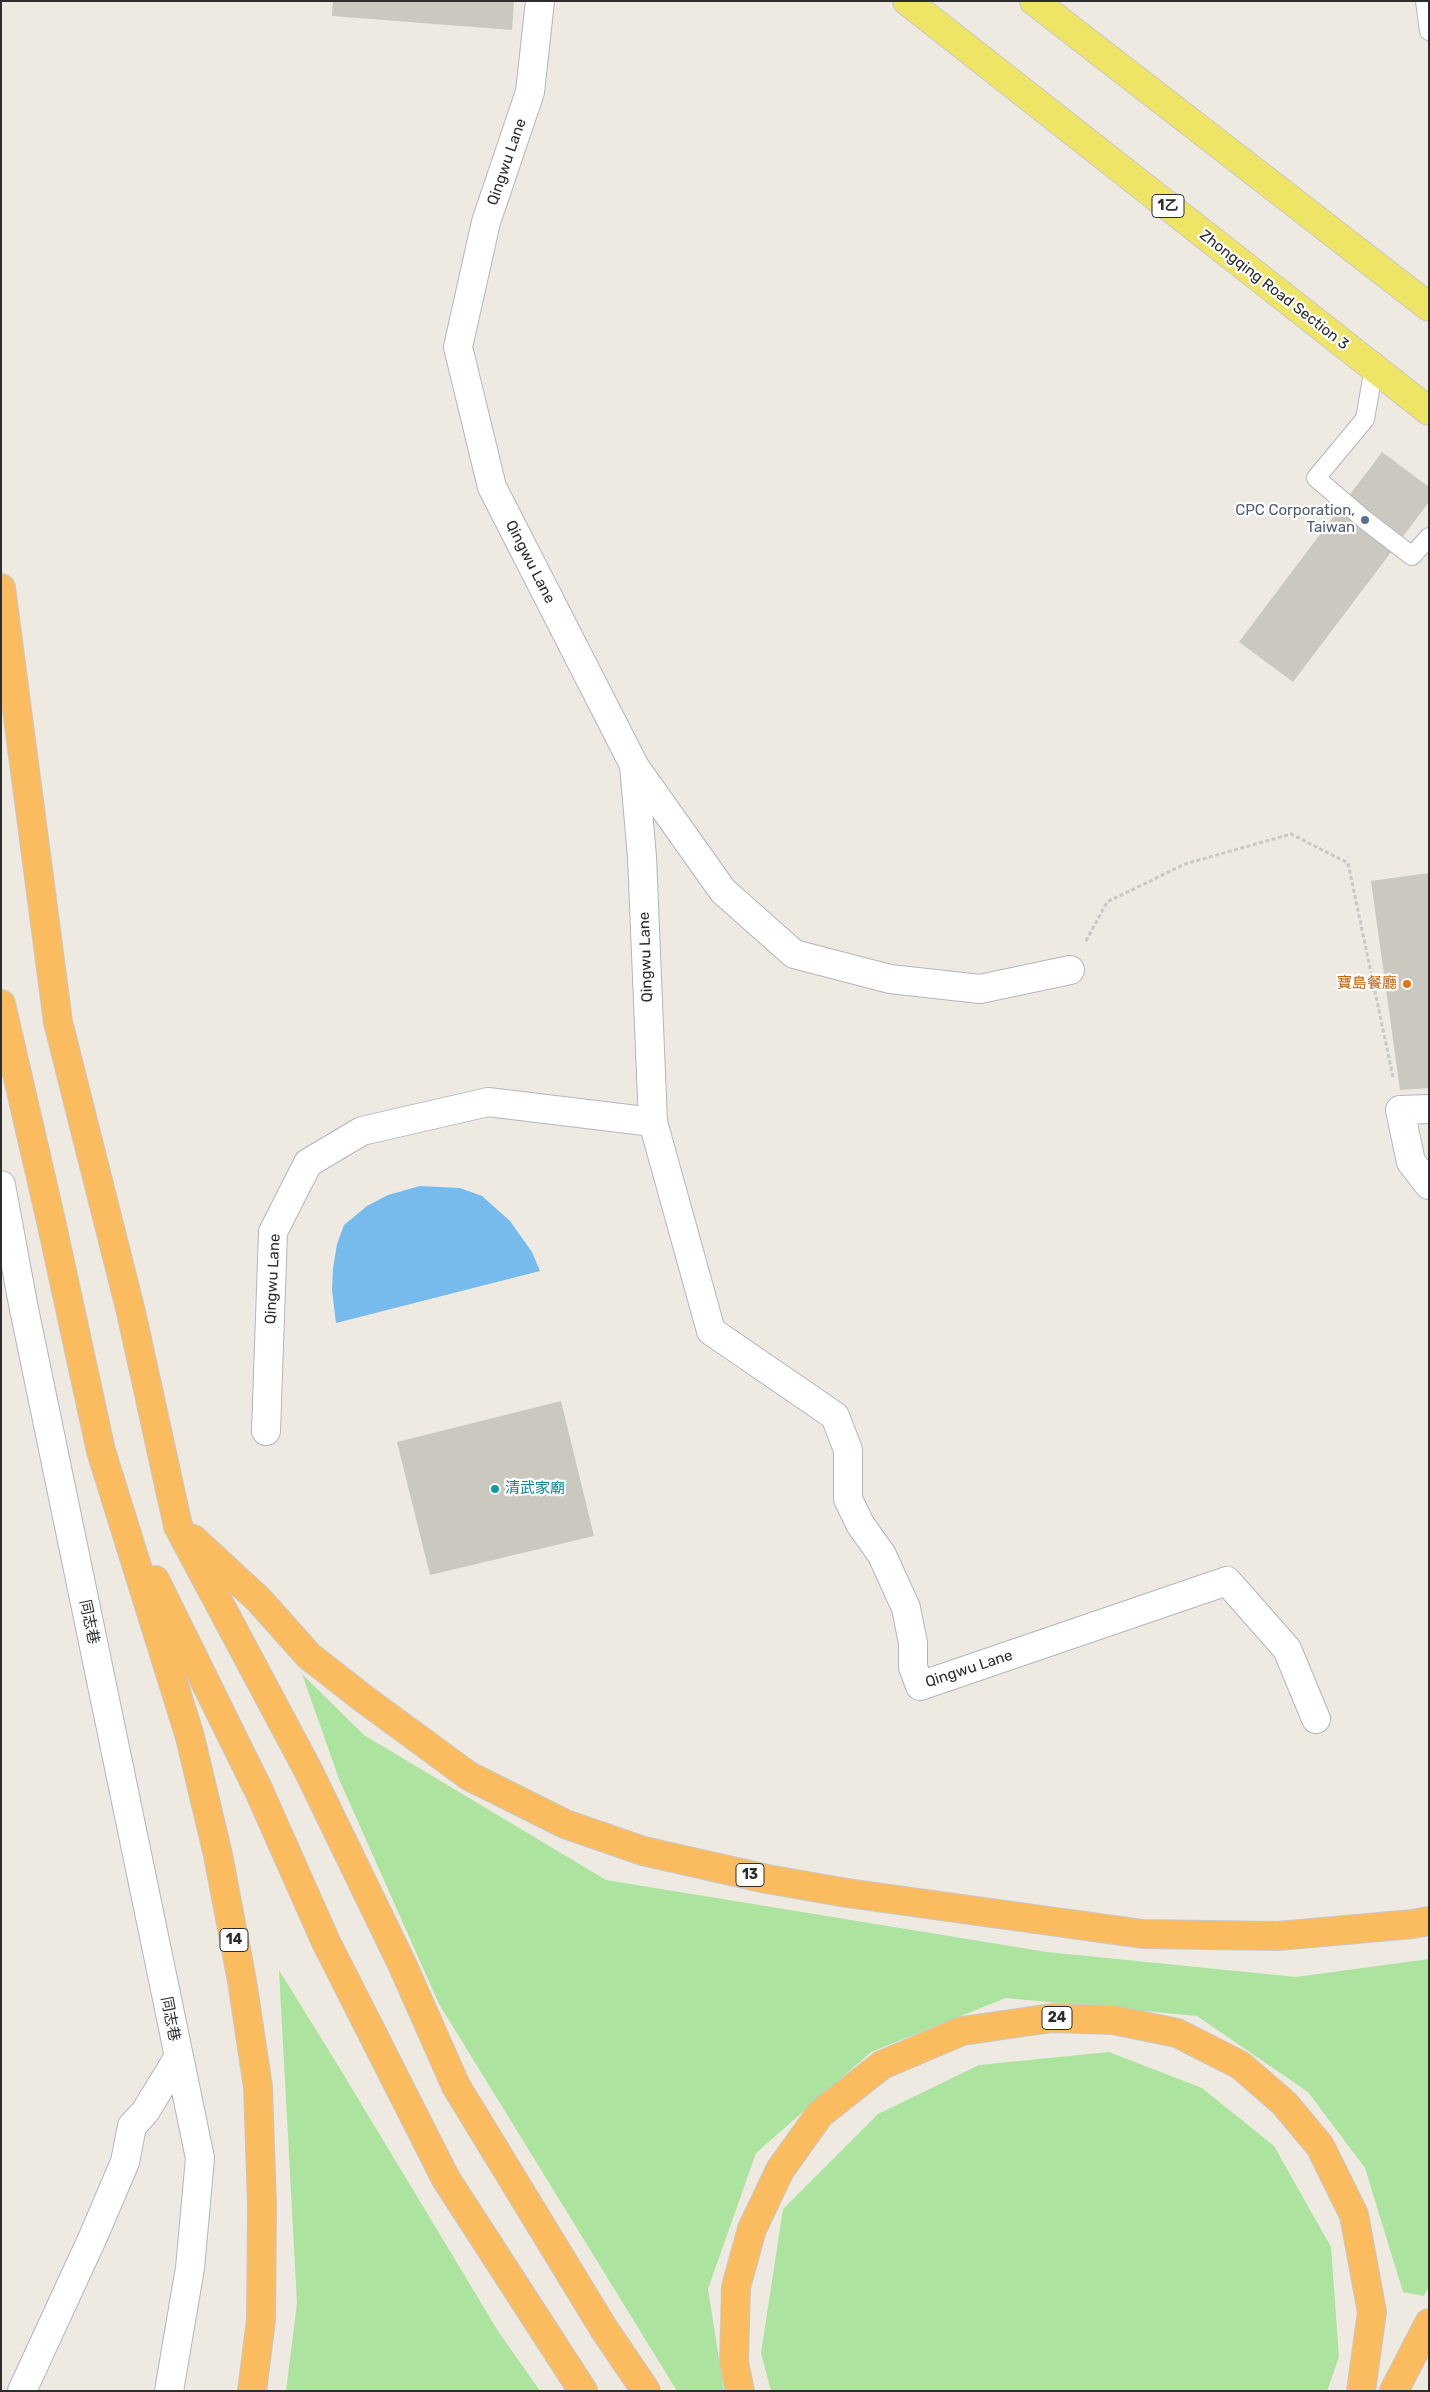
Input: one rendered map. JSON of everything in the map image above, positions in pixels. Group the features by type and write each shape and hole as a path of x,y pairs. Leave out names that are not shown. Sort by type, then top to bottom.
{"highway":[{"path":"1,588 58,1022 131,1312 178,1526 308,1770 402,1964 456,2086 604,2329 646,2391"},
{"path":"1,1004 51,1221 100,1451 116,1503 259,1791 326,1942 446,2178 583,2391"},
{"name":"14","path":"116,1503 190,1737 218,1855 242,1981 258,2087 262,2205 261,2320 252,2391"},
{"name":"13","path":"178,1526 258,1600 309,1656 364,1700 469,1776 565,1824 643,1851 766,1879 838,1891 1143,1934 1278,1936 1429,1921"},
{"name":"24","path":"740,2391 734,2362 736,2287 752,2229 780,2170 820,2114 882,2065 962,2031 1052,2018 1113,2020 1177,2032 1240,2065 1284,2103 1320,2146 1354,2215 1372,2312 1361,2391"},
{"path":"1394,2391 1429,2323"}],"main road":[{"name":"Zhongqing Road Section 3","path":"907,1 1429,411"},
{"path":"1034,1 1429,307"}],"street":[{"name":"Qingwu Lane","path":"540,1 530,92 486,222 458,347 492,487 634,765 642,857 653,1122 711,1331 835,1416 848,1450 848,1499 860,1524 882,1555 906,1608 913,1643 913,1667 920,1686 1227,1581 1287,1649 1316,1719"},
{"path":"634,765 723,891 794,954 890,979 980,989 1070,970"},
{"name":"Qingwu Lane","path":"266,1430 273,1232 308,1163 362,1130 488,1102 653,1122"},
{"path":"1429,1109 1400,1110 1411,1162 1429,1185"},
{"name":"同志巷","path":"1,1185 23,1304 200,2158 190,2268 169,2391"},
{"name":"同志巷","path":"22,2391 93,2237 125,2162 132,2126 145,2112 178,2058"}],"lane":[{"path":"1425,1 1429,32"},
{"path":"1366,363 1365,419 1316,478 1365,520 1412,556 1429,537"}],"path":[{"path":"1070,970 1107,902 1185,864 1291,834 1348,863 1400,1110"}],"green space":[{"path":"302,1674 364,1735 606,1880 1047,1952 1296,1977 1429,1959 1429,2287 1424,2296 1403,2292 1365,2168 1308,2092 1197,2016 1006,1998 871,2052 756,2153 708,2289 724,2391 677,2391 439,2004 339,1779"},
{"path":"279,1970 498,2331 540,2391 286,2391 297,2303"},
{"path":"1109,2052 1202,2088 1274,2146 1331,2247 1339,2357 1327,2391 771,2391 761,2353 783,2209 878,2114 979,2065"}],"water":[{"path":"420,1186 460,1188 482,1196 510,1221 532,1252 540,1271 336,1323 332,1290 333,1269 337,1244 344,1225 367,1206 388,1195"}],"building":[{"path":"333,1 514,1 512,30 332,16"},
{"path":"1382,452 1429,487 1429,502 1293,682 1239,642"},
{"name":"寶島餐廳","path":"1429,873 1429,1088 1400,1090 1371,881"},
{"name":"清武家廟","path":"561,1401 594,1536 430,1575 397,1442"}],"place":[{"name":"CPC Corporation, Taiwan","path":"1365,520"},
{"name":"寶島餐廳","path":"1407,984"},
{"name":"清武家廟","path":"495,1489"}]}
